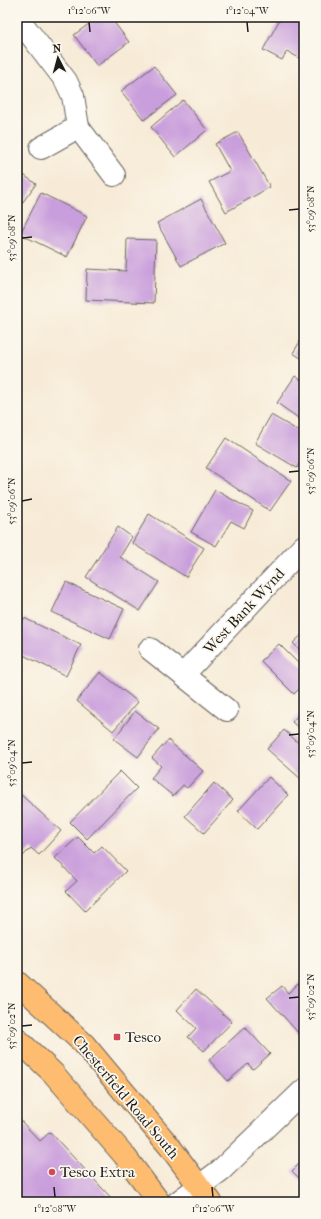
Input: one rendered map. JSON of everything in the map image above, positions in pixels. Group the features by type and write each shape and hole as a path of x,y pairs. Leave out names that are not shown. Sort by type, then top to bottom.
{"highway":[{"name":"Chesterfield Road South","path":"17,982 84,1044 170,1147 205,1194"},
{"path":"17,1039 53,1073 124,1155 159,1202"}],"street":[{"path":"17,17 66,81 73,96 78,127 114,175"},
{"path":"41,148 78,127"},
{"name":"West Bank Wynd","path":"183,675 304,546"},
{"path":"150,649 227,710"},
{"path":"178,1202 205,1194 221,1170 304,1090"}],"building":[{"path":"98,17 110,17 129,42 97,66 74,35"},
{"path":"281,17 304,17 304,61 287,51 282,60 263,50"},
{"path":"154,66 177,95 144,120 121,91"},
{"path":"183,100 207,130 175,157 151,127"},
{"path":"238,132 270,187 226,212 209,182 230,171 215,144"},
{"path":"17,170 36,184 17,210"},
{"path":"41,193 87,216 67,257 20,234"},
{"path":"201,199 225,243 181,266 157,223"},
{"path":"127,239 156,240 154,303 86,300 87,269 126,271"},
{"path":"304,335 304,360 293,353"},
{"path":"295,376 304,382 304,422 277,403"},
{"path":"271,415 304,434 304,455 297,468 255,443"},
{"path":"226,438 291,481 270,511 206,468"},
{"path":"215,490 253,511 244,528 231,521 216,546 191,532"},
{"path":"149,514 204,548 186,577 132,543"},
{"path":"118,527 132,537 120,557 159,582 140,611 86,577"},
{"path":"66,582 124,609 110,639 52,612"},
{"path":"24,618 81,645 66,676 17,652 17,633"},
{"path":"304,633 304,654 293,643"},
{"path":"279,644 304,669 304,684 294,694 261,661"},
{"path":"100,672 138,702 113,731 77,701"},
{"path":"304,708 304,733 292,722"},
{"path":"135,711 159,729 138,757 114,739"},
{"path":"284,730 304,748 304,775 301,779 267,749"},
{"path":"168,740 203,771 187,788 183,785 173,796 151,778 161,766 152,758"},
{"path":"120,771 137,788 87,839 70,822"},
{"path":"269,777 288,795 257,829 238,811"},
{"path":"214,783 233,800 204,833 185,816"},
{"path":"18,792 61,831 39,855 31,848 22,857 17,853"},
{"path":"78,837 94,853 102,846 126,871 85,911 66,891 77,881 55,858"},
{"path":"304,979 304,1033 301,1036 267,998 282,986 288,993"},
{"path":"196,989 232,1022 204,1051 188,1037 196,1028 177,1010"},
{"path":"245,1027 270,1054 253,1069 248,1064 228,1081 209,1060"},
{"name":"Tesco Extra","path":"17,1117 40,1141 50,1132 115,1202 17,1202"},
{"path":"304,1159 304,1183 292,1171"}],"place":[{"name":"Tesco","path":"117,1037"},
{"name":"Tesco Extra","path":"52,1172"}]}
